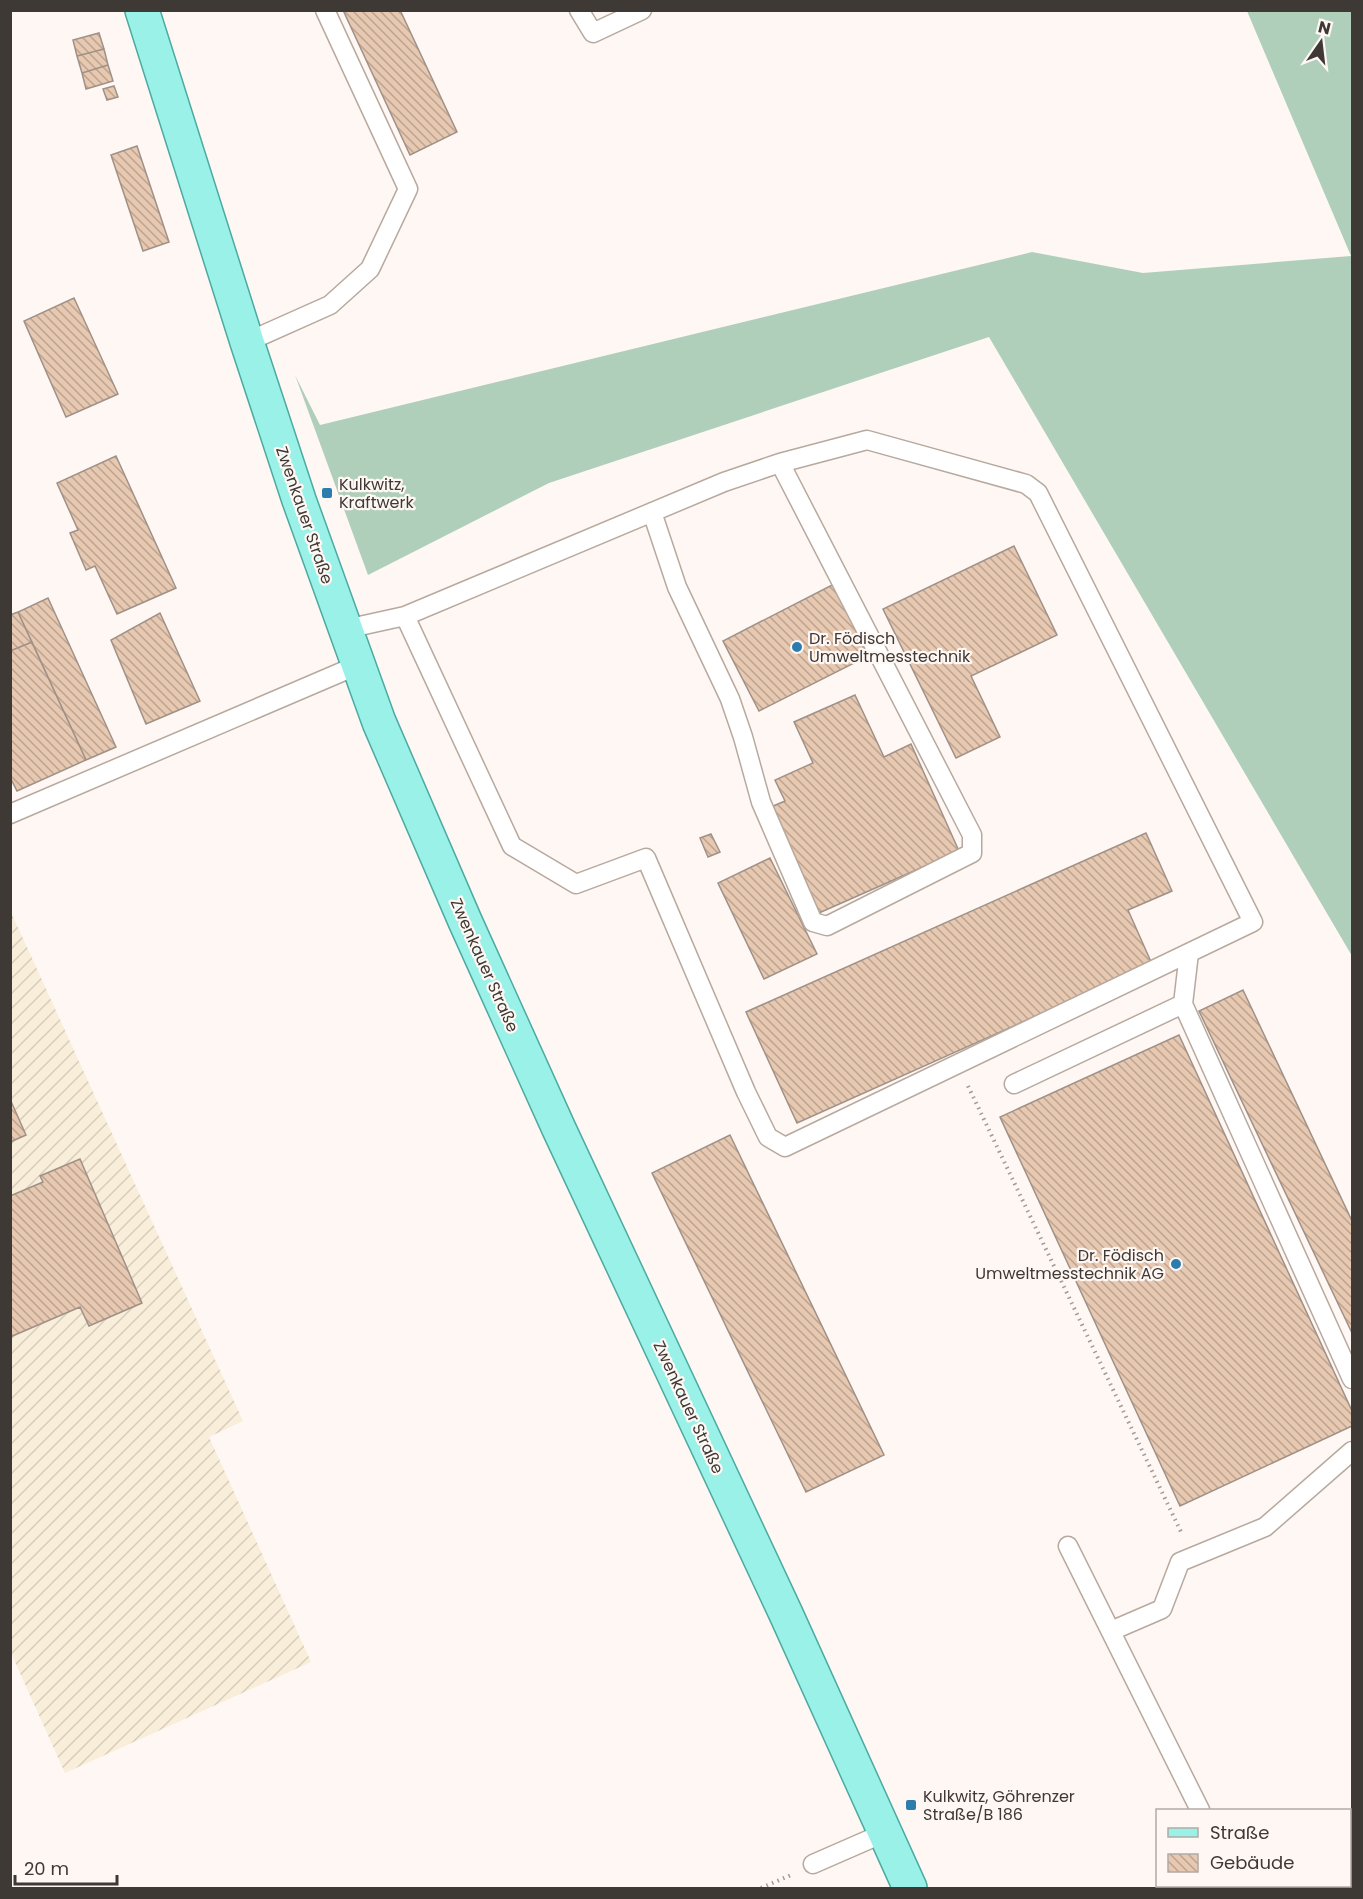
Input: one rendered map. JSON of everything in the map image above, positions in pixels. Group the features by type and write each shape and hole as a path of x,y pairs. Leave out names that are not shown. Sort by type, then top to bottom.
{"main road":[{"name":"Zwenkauer Straße","path":"142,10 299,500 379,722 465,921 559,1129 786,1614 910,1888"}],"lane":[{"path":"247,342 330,305 369,269 408,189 325,10"},
{"path":"579,10 593,33 642,10"},
{"path":"346,629 405,616 724,482 780,463 867,440 1026,484 1038,493 1253,922 784,1147 768,1137 746,1092 646,858 576,884 512,846 405,616"},
{"path":"652,512 677,587 730,699 761,802 813,922 827,926 972,853 972,835 780,463"},
{"path":"10,814 358,665"},
{"path":"1189,953 1183,1004 1353,1379"},
{"path":"1014,1084 1183,1004"},
{"path":"1111,1631 1162,1609 1180,1562 1265,1527 1353,1451"},
{"path":"1068,1546 1200,1809"},
{"path":"813,1864 884,1833"}],"path":[{"path":"957,1064 1193,1556"}],"shaded area":[{"path":"10,910 243,1421 209,1437 311,1662 65,1773 11,1653"}],"green space":[{"path":"1247,11 1352,11 1352,956 989,337 549,483 368,575 295,375 320,425 1032,252 1143,273 1351,256"}],"building":[{"path":"343,10 400,10 457,132 410,155"},
{"path":"99,33 104,49 77,56 73,40"},
{"path":"104,49 108,65 82,73 77,56"},
{"path":"108,65 113,81 86,89 82,73"},
{"path":"114,86 118,97 107,100 103,89"},
{"path":"137,146 169,242 143,251 111,155"},
{"path":"74,298 118,394 66,417 24,321"},
{"path":"116,456 176,588 117,614 95,566 86,570 70,533 78,530 57,483"},
{"path":"1014,546 1057,635 971,676 1000,737 956,758 883,609"},
{"name":"Dr. Födisch Umweltmesstechnik","path":"836,583 872,654 759,711 723,641"},
{"path":"48,598 116,747 86,760 18,612"},
{"path":"18,612 32,642 10,651 10,615"},
{"path":"160,613 200,701 146,724 111,640"},
{"path":"32,642 86,760 17,791 10,777 10,651"},
{"path":"855,695 884,757 911,744 959,851 819,913 771,807 785,801 775,780 813,763 794,722"},
{"path":"1146,833 1172,891 1128,910 1152,964 797,1123 746,1012"},
{"path":"711,834 720,852 708,857 700,838"},
{"path":"770,858 817,954 764,979 718,883"},
{"path":"1243,990 1352,1221 1352,1333 1199,1011"},
{"name":"Dr. Födisch Umweltmesstechnik AG","path":"1179,1035 1352,1411 1352,1426 1180,1506 1000,1117"},
{"path":"10,1099 26,1135 10,1142"},
{"path":"730,1135 884,1455 806,1492 652,1173"},
{"path":"80,1159 142,1303 89,1326 80,1307 10,1337 10,1196 43,1182 40,1176"}],"place":[{"name":"Kulkwitz, Kraftwerk","path":"327,493"},
{"name":"Dr. Födisch Umweltmesstechnik","path":"797,647"},
{"name":"Dr. Födisch Umweltmesstechnik AG","path":"1176,1264"},
{"name":"Kulkwitz, Göhrenzer Straße/B 186","path":"911,1805"}]}
